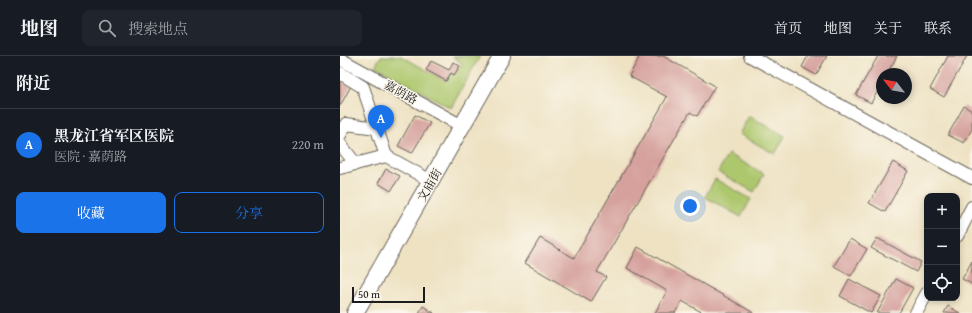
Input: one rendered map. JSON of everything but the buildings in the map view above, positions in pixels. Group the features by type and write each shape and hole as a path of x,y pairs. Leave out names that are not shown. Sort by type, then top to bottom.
{"main road":[{"name":"文庙街","path":"355,313 502,56"}],"street":[{"path":"750,56 972,178"},
{"name":"嘉荫路","path":"340,59 462,126"},
{"path":"340,73 363,87 386,156 430,181"},
{"path":"340,135 346,124 377,128"},
{"path":"340,144 356,164"},
{"path":"340,168 386,156"},
{"path":"960,230 972,207"},
{"path":"916,313 924,298"}],"green space":[{"path":"381,56 401,56 446,81 451,73 454,75 462,63 453,57 454,56 480,56 451,108 375,66"},
{"path":"749,116 785,136 775,154 739,134"},
{"path":"728,154 764,174 754,192 718,172"},
{"path":"715,179 751,199 741,217 705,197"}],"place":[{"name":"黑龙江省军区医院","path":"381,138"}]}
